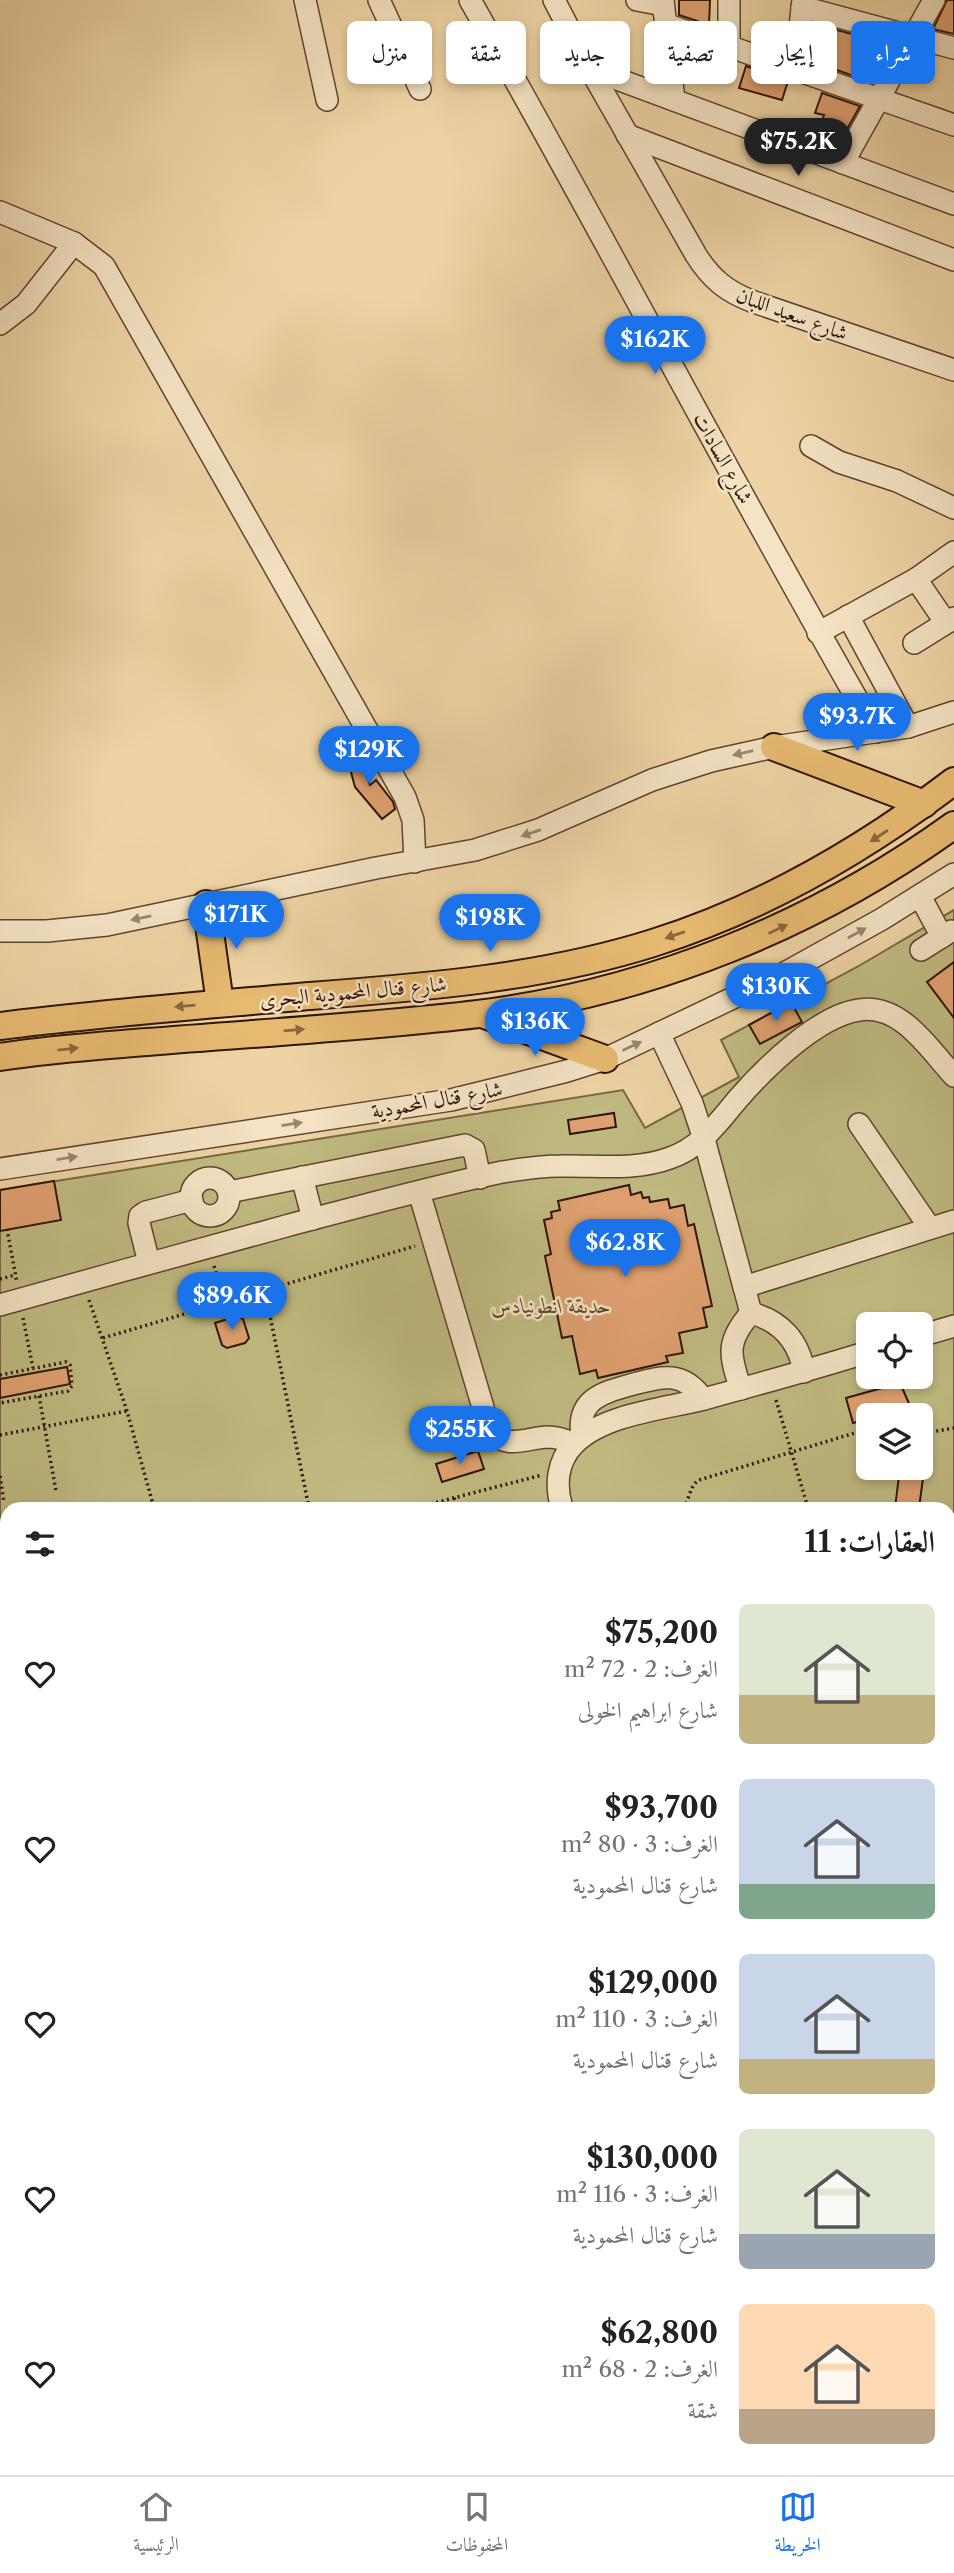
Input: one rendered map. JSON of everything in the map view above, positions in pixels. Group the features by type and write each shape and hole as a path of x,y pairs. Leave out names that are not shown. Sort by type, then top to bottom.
{"main road":[{"path":"774,747 924,804"},
{"name":"شارع قنال المحمودية البحرى","path":"0,1026 220,1003 433,985 525,973 607,956 699,927 784,890 863,846 954,781"},
{"name":"شارع قنال المحمودية البحرى","path":"0,1057 480,1013 529,1006 613,987 715,955 802,918 905,859 954,825"},
{"path":"206,904 220,1003"},
{"path":"480,1013 605,1059"}],"street":[{"path":"305,0 327,100"},
{"path":"379,0 419,89"},
{"name":"شارع السادات","path":"470,0 564,165 818,633 876,732"},
{"name":"شارع سعيد اللبان","path":"554,0 565,21"},
{"path":"637,0 684,21"},
{"path":"729,0 729,21"},
{"path":"923,21 934,0"},
{"path":"800,21 802,3 864,21"},
{"path":"664,10 674,100"},
{"path":"935,42 954,48"},
{"name":"شارع سعيد اللبان","path":"598,84 696,255 706,271 720,285 745,299 954,370"},
{"path":"630,84 954,204"},
{"path":"837,84 954,125"},
{"path":"844,163 888,84"},
{"path":"627,135 954,260"},
{"path":"0,212 74,243 104,266 405,797 412,820 415,862"},
{"path":"0,324 26,304 74,243"},
{"path":"811,446 839,462 897,481 954,508"},
{"path":"818,633 916,579 954,552"},
{"path":"914,643 950,620 916,579"},
{"path":"848,616 908,727"},
{"path":"0,931 87,928 507,841 569,818 652,779 711,761 774,747 908,727 954,712"},
{"name":"شارع قنال المحمودية","path":"0,1168 451,1100 529,1082 605,1059 783,974 954,874"},
{"path":"919,895 948,933 920,950"},
{"path":"0,1305 149,1263 216,1253 313,1219 480,1178 532,1168 629,1167 649,1164 686,1152 704,1139 754,1082 792,1047 830,1020 858,1010 874,1009 900,1020 954,1076"},
{"path":"659,1033 692,1103 704,1139 751,1313"},
{"path":"859,1124 930,1228"},
{"path":"229,1192 468,1146 474,1150 480,1178"},
{"path":"423,1153 425,1191 434,1241 490,1431 500,1440 507,1442 546,1437 578,1440"},
{"path":"302,1177 313,1219"},
{"path":"203,1179 221,1181 229,1192 230,1198 225,1209 213,1216 200,1212 192,1200 193,1188 203,1179"},
{"path":"149,1263 139,1223 140,1216 192,1200"},
{"path":"213,1216 216,1253"},
{"path":"744,1287 954,1221"},
{"path":"751,1313 771,1320 788,1333 799,1351 804,1372"},
{"path":"741,1389 732,1362 732,1346 738,1331 751,1313"},
{"path":"933,1332 954,1326"},
{"path":"561,1502 559,1470 568,1451 578,1440 599,1426 856,1356"},
{"path":"578,1440 586,1408 596,1396 610,1390 671,1377 690,1384 703,1399"}],"path":[{"path":"103,1338 434,1241"},
{"path":"216,1253 229,1318"},
{"path":"0,1279 16,1275"},
{"path":"265,1291 308,1502"},
{"path":"87,1295 127,1411 152,1502"},
{"path":"0,1375 64,1362 68,1363 72,1384 71,1390 0,1403"},
{"path":"771,1381 806,1502"},
{"path":"39,1396 56,1491"},
{"path":"0,1435 127,1411"},
{"path":"933,1432 954,1428"},
{"path":"687,1502 692,1487 699,1480 856,1432"},
{"path":"438,1502 559,1470"},
{"path":"0,1476 4,1502"},
{"path":"454,1498 456,1502"}],"green space":[{"name":"حديقة انطونيادس","path":"954,910 954,1502 0,1502 0,1190 623,1090 645,1128 739,1077 721,1040 857,967"}],"building":[{"path":"679,0 710,0 709,21 697,21 679,15"},
{"path":"947,0 954,0 954,34 935,29"},
{"path":"837,30 851,34 851,75 837,70"},
{"path":"746,66 751,68 751,84 787,84 782,100 739,88"},
{"path":"822,93 860,106 837,147 816,139 824,115 815,113"},
{"path":"355,746 370,785 376,780 393,802 395,809 382,819 355,787 345,750"},
{"path":"954,962 954,1018 927,982"},
{"path":"791,1002 802,1022 760,1044 749,1025"},
{"path":"614,1113 616,1127 570,1134 568,1120"},
{"path":"54,1181 61,1220 0,1231 0,1190"},
{"path":"629,1185 631,1195 641,1192 643,1198 649,1197 650,1202 668,1199 670,1208 684,1205 688,1226 694,1224 712,1306 703,1308 707,1327 679,1333 683,1353 666,1356 668,1362 598,1378 596,1370 580,1374 572,1336 562,1338 545,1256 551,1254 544,1220 552,1218 551,1212 560,1210 558,1201"},
{"path":"237,1316 243,1319 249,1338 245,1343 227,1348 222,1345 215,1323"},
{"path":"67,1367 70,1384 0,1398 0,1379"},
{"path":"878,1389 903,1389 909,1403 856,1403 856,1422 853,1423 846,1398"},
{"path":"478,1451 484,1469 442,1482 436,1464"},
{"path":"898,1480 923,1480 920,1502 896,1502"}]}
